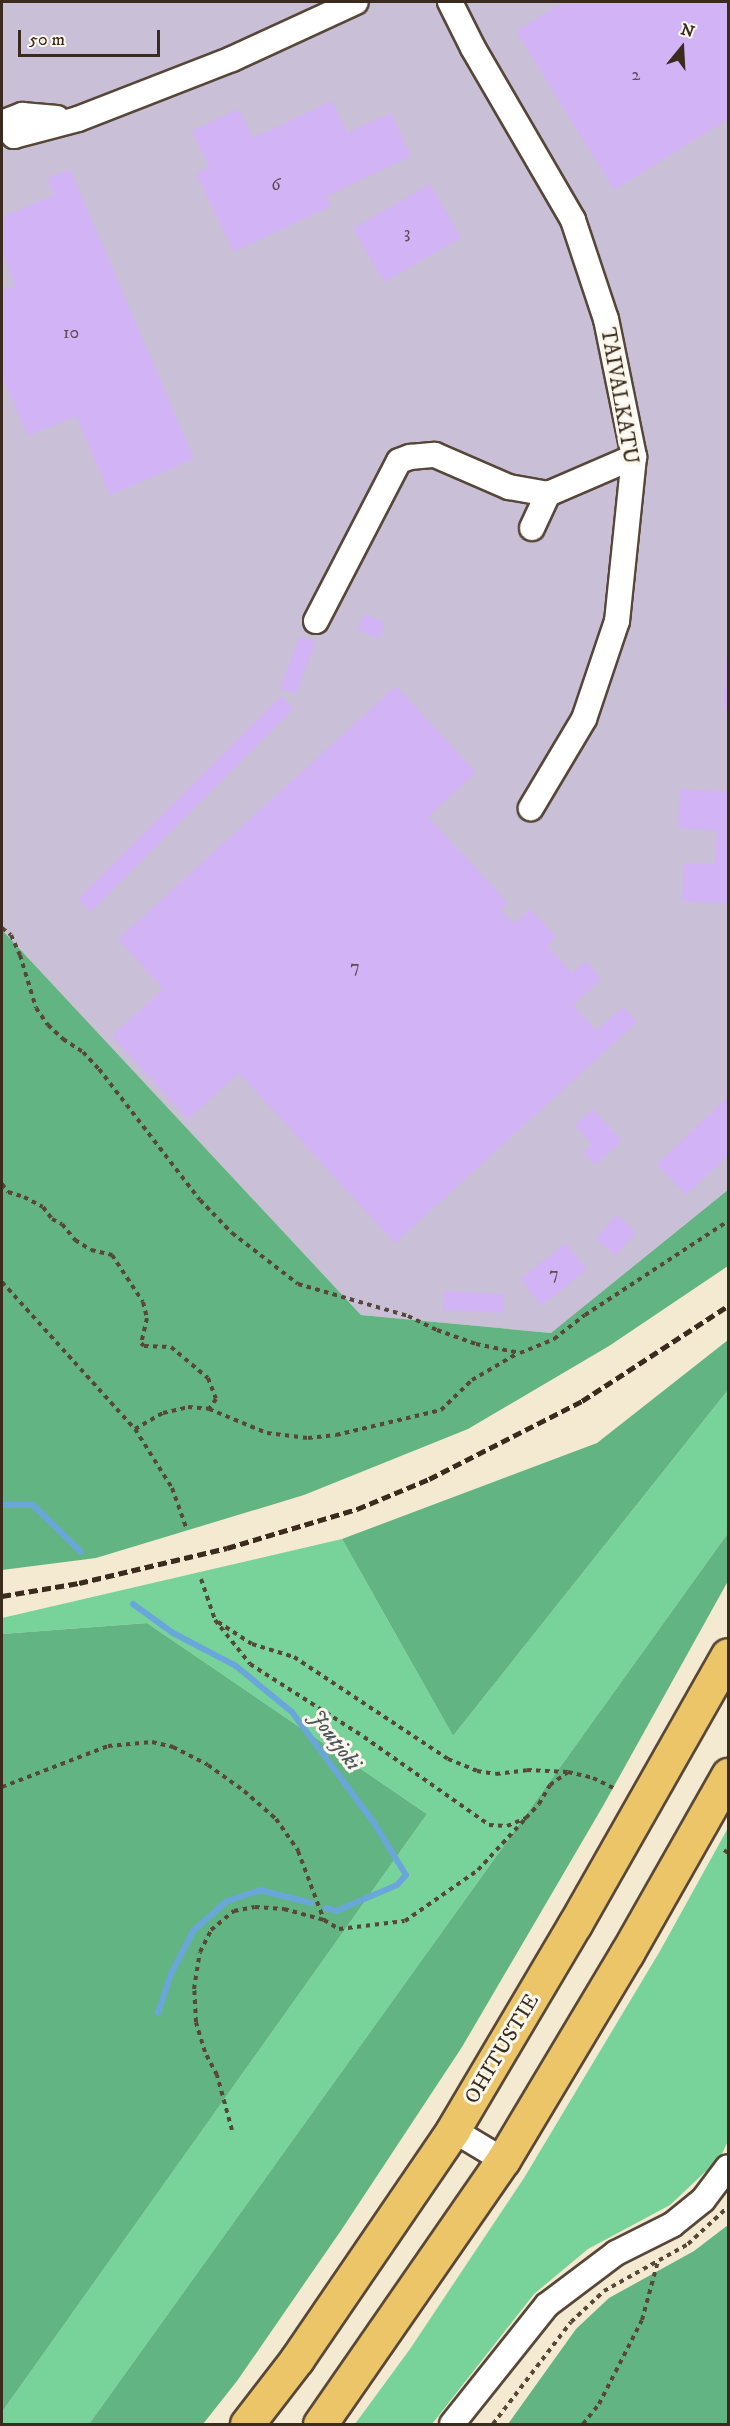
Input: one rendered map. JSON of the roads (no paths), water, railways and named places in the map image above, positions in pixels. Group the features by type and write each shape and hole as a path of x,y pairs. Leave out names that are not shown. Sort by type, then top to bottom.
{"highway":[{"name":"OHITUSTIE","path":"248,2424 297,2359 453,2130 575,1924 729,1655"},
{"path":"320,2424 503,2160 729,1775"}],"street":[{"path":"2,124 22,115 78,119 232,59 356,2"},
{"name":"TAIVALKATU","path":"450,2 473,48 573,220 606,319 634,458 617,621 584,719 531,808"},
{"path":"316,621 399,461 410,456 435,455 509,487 548,494 634,458"},
{"path":"532,528 548,494"},
{"path":"453,2130 503,2160"},
{"path":"452,2424 547,2305 616,2253 672,2224 703,2200 729,2168"}],"waterway":[{"name":"Joutjoki","path":"2,1505 33,1505 81,1552"},
{"name":"Joutjoki","path":"133,1604 173,1633 236,1666 292,1712 374,1823 406,1875 397,1885 336,1911 326,1908"},
{"path":"158,2013 171,1974 193,1931 227,1901 260,1890 311,1903"}],"railway":[{"path":"2,1596 79,1583 227,1548 357,1509 429,1479 582,1401 728,1306"}]}
